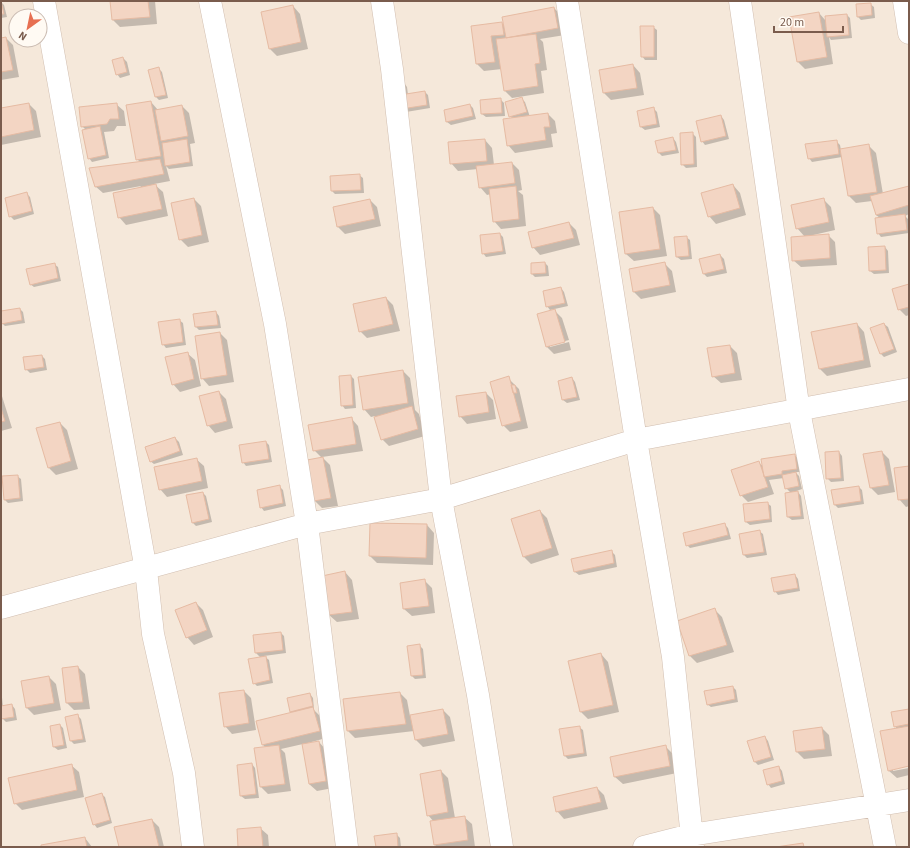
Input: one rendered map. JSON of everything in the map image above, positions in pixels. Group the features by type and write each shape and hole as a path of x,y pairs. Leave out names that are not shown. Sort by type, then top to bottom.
{"street":[{"path":"44,1 146,570 153,634 184,773 193,847"},
{"path":"210,1 275,324 307,524 347,847"},
{"path":"382,1 392,69 441,499 478,695 502,847"},
{"path":"567,1 636,440 673,657 692,841"},
{"path":"740,1 799,411 885,847"},
{"path":"904,1 909,33"},
{"path":"1,608 146,570 307,524 441,499 636,440 799,411 909,389"},
{"path":"644,847 692,841 909,800"}],"shaded area":[{"path":"1,1 909,1 909,847 1,847"}],"building":[{"path":"1,1 4,14 1,14"},
{"path":"110,1 148,1 150,17 112,20"},
{"path":"871,3 872,15 857,17 856,4"},
{"path":"293,5 301,42 269,49 261,12"},
{"path":"554,7 558,28 506,38 502,17"},
{"path":"819,12 827,57 797,62 789,17"},
{"path":"847,14 849,35 827,37 825,16"},
{"path":"502,22 504,35 491,36 495,62 476,64 471,26"},
{"path":"640,26 654,26 654,57 641,57"},
{"path":"536,34 540,63 535,64 538,86 504,91 496,39"},
{"path":"6,37 13,70 1,72 1,38"},
{"path":"123,57 127,72 116,75 112,60"},
{"path":"633,64 637,88 603,93 599,70"},
{"path":"159,67 166,95 155,97 148,70"},
{"path":"425,91 427,105 395,110 406,94"},
{"path":"522,97 527,112 509,117 505,102"},
{"path":"501,98 502,113 481,114 480,100"},
{"path":"151,101 161,156 136,160 126,105"},
{"path":"29,103 34,130 1,137 1,108"},
{"path":"117,103 119,119 110,119 107,124 81,127 79,107"},
{"path":"470,104 473,116 446,122 444,110"},
{"path":"182,105 188,136 161,141 155,110"},
{"path":"654,107 657,124 640,127 637,111"},
{"path":"548,113 550,127 544,127 546,140 507,146 503,119"},
{"path":"721,115 726,136 701,142 696,121"},
{"path":"100,126 106,155 88,159 82,130"},
{"path":"693,132 694,164 681,165 680,133"},
{"path":"673,137 676,150 658,153 655,141"},
{"path":"187,139 190,162 165,166 162,143"},
{"path":"485,139 487,161 450,164 448,142"},
{"path":"837,140 839,154 808,159 805,144"},
{"path":"869,144 877,192 848,196 840,149"},
{"path":"160,159 164,174 95,187 89,168"},
{"path":"512,162 515,183 479,188 476,166"},
{"path":"360,174 361,190 331,191 330,176"},
{"path":"156,184 162,209 118,218 113,193"},
{"path":"733,184 740,208 708,217 701,193"},
{"path":"516,186 519,219 493,222 489,189"},
{"path":"909,186 909,205 876,215 870,196"},
{"path":"27,192 32,211 9,217 5,198"},
{"path":"194,198 202,235 179,240 171,203"},
{"path":"824,198 829,222 796,229 791,205"},
{"path":"370,199 375,219 337,227 333,207"},
{"path":"653,207 660,249 625,254 619,212"},
{"path":"905,214 907,230 877,234 875,218"},
{"path":"569,222 574,238 532,248 528,232"},
{"path":"500,233 503,251 482,254 480,235"},
{"path":"829,234 830,258 792,261 791,237"},
{"path":"687,236 689,256 676,257 674,237"},
{"path":"885,246 886,270 869,271 868,247"},
{"path":"720,254 724,269 703,274 699,259"},
{"path":"545,262 546,273 531,274 531,263"},
{"path":"665,262 670,285 633,292 629,269"},
{"path":"55,263 58,278 30,285 26,269"},
{"path":"909,284 909,307 898,310 892,289"},
{"path":"561,287 565,303 546,307 543,291"},
{"path":"386,297 393,324 359,332 353,304"},
{"path":"20,308 22,320 1,324 1,311"},
{"path":"555,309 565,342 546,347 537,314"},
{"path":"216,311 218,325 195,327 193,314"},
{"path":"180,319 183,342 162,345 158,322"},
{"path":"857,323 864,360 819,369 811,332"},
{"path":"884,323 894,349 880,354 870,328"},
{"path":"220,332 227,375 201,379 195,336"},
{"path":"730,345 735,373 712,377 707,348"},
{"path":"188,352 194,379 172,385 165,357"},
{"path":"42,355 44,367 25,370 23,357"},
{"path":"403,370 408,403 363,410 358,377"},
{"path":"351,375 353,405 341,406 339,376"},
{"path":"509,376 521,421 502,426 490,382"},
{"path":"572,377 577,397 562,400 558,381"},
{"path":"511,385 515,385 517,393 513,393"},
{"path":"219,391 227,421 207,426 199,396"},
{"path":"486,392 489,412 459,417 456,396"},
{"path":"412,406 418,429 381,440 374,417"},
{"path":"1,408 5,421 1,422"},
{"path":"352,417 356,444 313,451 308,425"},
{"path":"60,422 71,461 48,468 36,428"},
{"path":"175,437 180,451 150,462 145,447"},
{"path":"266,441 269,459 242,463 239,445"},
{"path":"839,451 841,478 826,479 825,452"},
{"path":"882,451 889,485 870,488 863,454"},
{"path":"795,454 797,469 782,471 782,474 764,477 761,459"},
{"path":"323,457 331,498 314,501 307,460"},
{"path":"197,458 202,481 159,490 154,467"},
{"path":"759,461 768,487 740,496 731,470"},
{"path":"909,466 909,499 898,500 894,468"},
{"path":"796,472 799,486 785,489 782,475"},
{"path":"18,475 20,498 4,500 2,476"},
{"path":"280,485 283,503 260,508 257,490"},
{"path":"859,486 861,501 834,505 831,490"},
{"path":"798,491 801,516 787,517 785,493"},
{"path":"203,492 209,519 192,523 186,495"},
{"path":"768,502 770,519 745,522 743,504"},
{"path":"540,510 552,548 523,557 511,519"},
{"path":"370,523 427,524 426,558 369,556"},
{"path":"725,523 728,535 686,546 683,533"},
{"path":"760,530 764,552 743,555 739,534"},
{"path":"612,550 614,563 574,572 571,559"},
{"path":"345,571 352,612 328,615 322,576"},
{"path":"795,574 798,588 774,592 771,578"},
{"path":"425,579 429,606 403,609 400,583"},
{"path":"196,602 207,630 186,638 175,610"},
{"path":"715,608 727,645 689,656 677,621"},
{"path":"281,632 283,650 255,653 253,635"},
{"path":"420,644 423,675 411,676 407,646"},
{"path":"601,653 613,705 580,712 568,661"},
{"path":"266,656 270,680 253,684 248,659"},
{"path":"78,666 83,702 66,703 62,668"},
{"path":"49,676 54,703 26,708 21,681"},
{"path":"733,686 735,699 707,705 704,691"},
{"path":"244,690 249,723 224,727 219,693"},
{"path":"400,692 406,724 347,731 343,699"},
{"path":"310,693 313,706 290,712 287,698"},
{"path":"12,704 14,717 1,719 1,706"},
{"path":"313,707 320,731 262,745 256,721"},
{"path":"443,709 448,734 415,740 410,715"},
{"path":"909,709 909,724 894,727 891,712"},
{"path":"78,714 83,739 70,741 65,717"},
{"path":"60,724 64,745 53,747 50,726"},
{"path":"580,726 584,753 564,756 559,729"},
{"path":"909,726 909,766 888,771 880,731"},
{"path":"822,727 825,749 796,752 793,731"},
{"path":"765,736 771,757 754,762 747,741"},
{"path":"319,741 326,781 309,784 302,744"},
{"path":"279,745 285,784 260,787 254,748"},
{"path":"666,745 670,766 614,777 610,757"},
{"path":"252,763 256,794 240,796 237,765"},
{"path":"72,764 77,790 14,804 8,778"},
{"path":"779,766 782,781 767,785 763,770"},
{"path":"441,770 448,812 427,816 420,774"},
{"path":"597,787 601,802 556,812 553,797"},
{"path":"102,793 110,820 93,825 85,798"},
{"path":"465,816 468,840 434,845 430,821"},
{"path":"152,819 159,847 119,847 114,827"},
{"path":"261,827 263,847 238,847 237,829"},
{"path":"397,833 398,847 376,847 374,836"},
{"path":"85,837 87,847 41,847 41,845"},
{"path":"803,843 804,847 776,847"}]}
